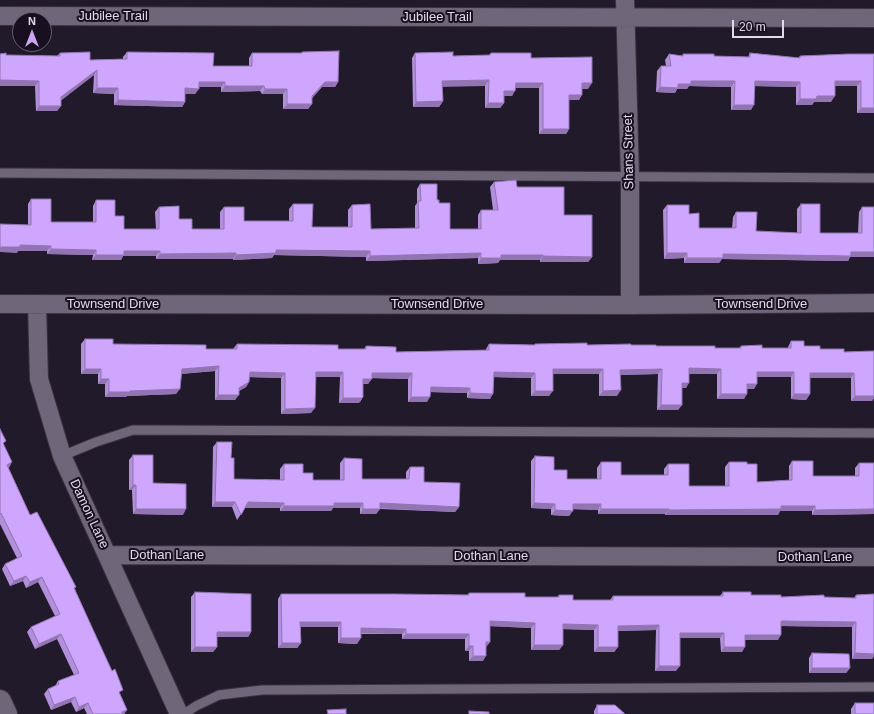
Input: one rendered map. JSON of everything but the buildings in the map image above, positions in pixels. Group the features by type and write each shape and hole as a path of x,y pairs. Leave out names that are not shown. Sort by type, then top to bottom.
{"main road":[{"path":"0,701 6,714"}],"street":[{"name":"Jubilee Trail","path":"0,16 626,9 874,18"},
{"name":"Shans Street","path":"626,9 630,177 630,305"},
{"name":"Townsend Drive","path":"0,304 630,305 874,303"},
{"name":"Damon Lane","path":"37,304 39,379 62,456 179,714"},
{"name":"Dothan Lane","path":"107,554 874,557"}],"lane":[{"path":"0,174 874,178"},
{"path":"62,456 96,442 133,430 874,433"},
{"path":"184,714 196,706 219,695 262,690 874,688"}]}
